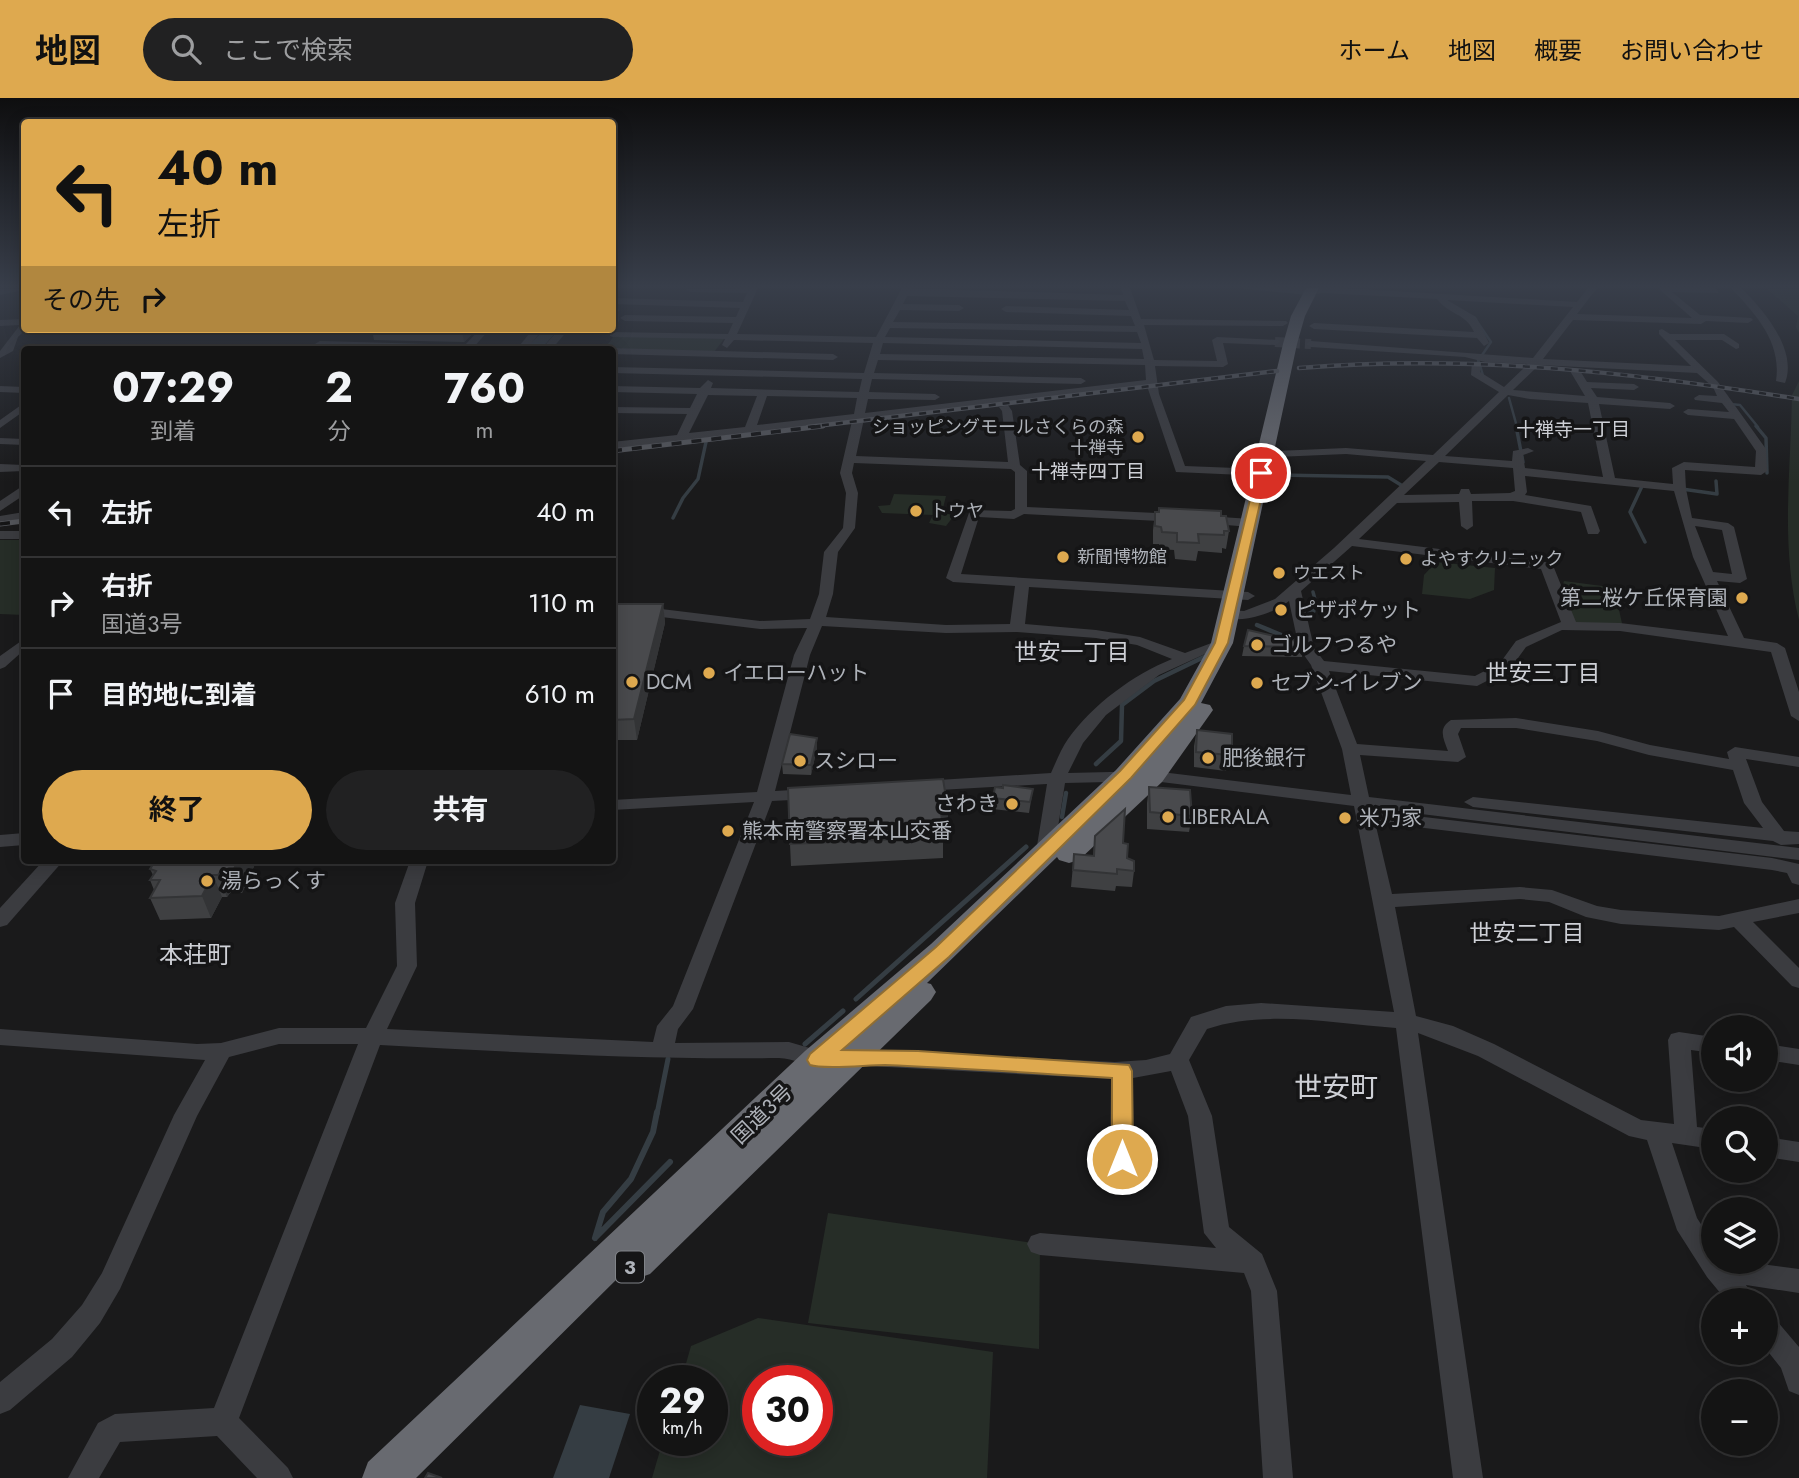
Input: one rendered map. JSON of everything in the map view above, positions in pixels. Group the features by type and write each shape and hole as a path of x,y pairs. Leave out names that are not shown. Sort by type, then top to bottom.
{"highway":[{"name":"国道3号","path":"384,1478 817,1060 942,952 1125,775 1190,702 1239,605 1237,568 1251,523 1261,473 1293,352"},
{"name":"国道3号","path":"405,1478 856,1056 954,958 1153,776 1190,728 1233,649 1239,605 1276,454 1287,380"}],"street":[{"path":"664,352 833,357"},
{"path":"823,395 822,374 836,352"},
{"path":"662,1051 668,1026 682,1009 765,796 802,655 826,594 831,552 849,528 852,493 846,473 848,459 876,352"},
{"path":"1004,352 1004,403 1014,466"},
{"path":"1148,352 1154,394 1180,469 1261,473"},
{"path":"874,357 1223,364 1220,352"},
{"path":"1405,352 1537,362 1565,355 1700,370"},
{"path":"1481,352 1475,373 1484,382 1505,393 1670,407"},
{"path":"1682,352 1715,386 1762,451 1761,471 1684,466 1678,468 1678,488 1687,521 1738,642"},
{"path":"1779,352 1783,373 1781,381"},
{"path":"681,438 723,354"},
{"path":"1251,523 1021,510 1014,514 974,513 953,578 1023,582 1239,605 1280,603 1349,542 1537,362 1565,355"},
{"path":"1565,355 1593,400 1610,481"},
{"path":"616,370 1004,378 1082,381 1095,388"},
{"path":"616,446 953,405 1004,403 1152,382"},
{"path":"1584,385 1634,387"},
{"path":"0,389 21,390"},
{"path":"616,389 945,398 953,405"},
{"path":"750,429 763,393"},
{"path":"1699,398 1726,400"},
{"path":"5,421 21,408"},
{"path":"616,410 694,411"},
{"path":"1688,412 1737,416"},
{"path":"616,433 640,433 645,442"},
{"path":"0,441 21,442"},
{"path":"1513,497 1521,492 1517,453 1528,451"},
{"path":"1276,454 1346,452 1437,457 1678,488"},
{"path":"848,459 1014,466 1021,471 1021,510"},
{"path":"0,468 21,468"},
{"path":"0,507 21,491"},
{"path":"1392,499 1466,495 1513,497 1587,509 1593,531"},
{"path":"1466,495 1467,526"},
{"path":"0,520 21,516"},
{"path":"1687,521 1728,527 1740,579 1709,576"},
{"path":"0,535 21,536"},
{"path":"1349,542 1547,566 1568,622 1572,626"},
{"path":"1017,628 1023,582"},
{"path":"1294,592 1307,648 1318,665 1349,749 1384,901 1406,1021 1468,1478"},
{"path":"616,610 645,611 760,625 817,622 946,629 1017,628 1140,640 1184,658"},
{"path":"1318,665 1478,681 1505,666 1521,644 1557,626 1620,627 1777,648 1799,716"},
{"path":"1045,852 1057,778 1075,741 1100,712 1154,672 1222,643"},
{"path":"0,664 21,646"},
{"path":"1349,749 1458,757 1450,734 1451,727 1457,723 1491,721 1598,736 1649,750 1740,766"},
{"path":"1786,838 1753,803 1735,752 1799,762"},
{"path":"899,788 1057,778 1153,776 1799,854"},
{"path":"616,805 832,792"},
{"path":"1360,801 1786,838"},
{"path":"1360,801 1772,864 1794,869 1799,879"},
{"path":"0,841 21,839"},
{"path":"0,920 51,864"},
{"path":"223,1422 372,1037 407,966 405,903 418,864"},
{"path":"1384,901 1520,893 1552,896 1593,912 1621,917 1719,923 1799,906"},
{"path":"1738,919 1799,981"},
{"path":"0,1037 174,1051 221,1051 279,1036 321,1034 662,1051 789,1049 817,1060 856,1056 1122,1071 1146,1069 1178,1060 1199,1023 1226,1014 1261,1011 1406,1021 1445,1032 1637,1129 1701,1137"},
{"path":"1686,1135 1679,1040 1701,1043"},
{"path":"0,1400 62,1348 91,1314 111,1281 186,1115 221,1051"},
{"path":"1778,1054 1799,1057"},
{"path":"1178,1060 1199,1116 1217,1233 1253,1262 1264,1291 1278,1478"},
{"path":"1122,1071 1122,1159"},
{"path":"1656,1131 1686,1222 1701,1246"},
{"path":"1778,1149 1799,1152"},
{"path":"1040,1244 1253,1262"},
{"path":"1720,1274 1732,1288"},
{"path":"1751,1274 1799,1281"},
{"path":"1778,1343 1793,1361 1799,1382"},
{"path":"83,1478 108,1433 115,1428 223,1422 278,1478"}],"shaded area":[{"path":"1799,381 1799,620 1790,564 1788,508 1792,395"},
{"name":"トウヤ","path":"894,494 946,496 943,508 956,513 946,526 929,523 933,515 882,513 878,506 890,505"},
{"path":"0,540 21,540 21,615 0,614"},
{"path":"1436,562 1495,568 1494,590 1470,599 1422,594 1424,575"},
{"path":"1564,581 1610,587 1616,596 1623,628 1570,621 1560,594"},
{"path":"828,1213 1040,1244 1039,1349 808,1323"},
{"path":"758,1318 993,1352 987,1478 652,1478 658,1456 728,1456 728,1365 686,1365 691,1346"},
{"path":"580,1405 630,1414 609,1478 553,1478"}],"building":[{"path":"1159,508 1221,511 1221,516 1226,516 1229,531 1224,531 1224,535 1198,534 1199,543 1177,542 1177,533 1162,532 1161,527 1155,526 1155,512 1159,512"},
{"name":"DCM","path":"616,604 663,604 634,719 616,720"},
{"path":"1248,630 1301,642 1304,647 1244,646"},
{"path":"1197,730 1232,734 1232,752 1229,752 1229,755 1196,752"},
{"path":"790,734 817,738 811,765 782,764"},
{"path":"943,779 948,810 941,812 944,837 790,844 788,788"},
{"path":"1003,785 1033,789 1030,802 993,798 995,787 1003,788"},
{"path":"1149,787 1190,790 1192,816 1150,812"},
{"path":"1125,809 1123,843 1128,844 1127,858 1134,861 1134,871 1117,869 1117,874 1073,870 1074,854 1094,856 1095,836"},
{"path":"153,864 236,864 233,871 221,871 218,875 213,875 202,896 150,898 160,880 150,880 156,871 150,869"},
{"path":"428,1473 442,1478 425,1478"}],"waterway":[{"path":"1478,361 1484,352"},
{"path":"1479,362 1484,379"},
{"path":"1509,398 1517,427"},
{"path":"1730,404 1740,405 1758,427"},
{"path":"1516,426 1523,462"},
{"path":"1756,426 1766,438 1767,473"},
{"path":"673,518 683,498 698,479 706,442"},
{"path":"1278,475 1388,477 1401,485"},
{"path":"1682,489 1717,494 1716,481"},
{"path":"1643,484 1630,512 1645,542"},
{"path":"1313,592 1316,602"},
{"path":"1309,614 1313,612 1316,602"},
{"path":"1257,625 1298,642"},
{"path":"1096,764 1121,741 1122,705 1154,681 1206,656"},
{"path":"1062,817 1066,793"},
{"path":"856,999 1026,847"},
{"path":"805,1044 843,1011"},
{"path":"657,1114 668,1059"},
{"path":"657,1112 653,1132 631,1179 603,1212 595,1238 670,1162"}],"railway":[{"path":"1299,368 1426,363 1550,368 1673,381 1799,399"},
{"path":"808,427 1277,371"},
{"path":"616,451 823,426"},
{"path":"0,524 21,521"}],"place":[{"name":"ショッピングモールさくらの森 十禅寺","path":"1138,437"},
{"name":"トウヤ","path":"916,511"},
{"name":"新聞博物館","path":"1063,557"},
{"name":"よやすクリニック","path":"1406,559"},
{"name":"ウエスト","path":"1279,573"},
{"name":"第二桜ケ丘保育園","path":"1742,598"},
{"name":"ピザポケット","path":"1281,610"},
{"name":"ゴルフつるや","path":"1257,645"},
{"name":"イエローハット","path":"709,673"},
{"name":"DCM","path":"632,682"},
{"name":"セブン-イレブン","path":"1257,683"},
{"name":"肥後銀行","path":"1208,758"},
{"name":"スシロー","path":"800,761"},
{"name":"さわき","path":"1012,804"},
{"name":"LIBERALA","path":"1168,817"},
{"name":"米乃家","path":"1345,818"},
{"name":"熊本南警察署本山交番","path":"728,831"},
{"name":"湯らっくす","path":"207,881"}],"district":[{"name":"十禅寺一丁目","path":"1573,429"},
{"name":"十禅寺四丁目","path":"1088,471"},
{"name":"世安一丁目","path":"1072,652"},
{"name":"世安三丁目","path":"1543,673"},
{"name":"世安二丁目","path":"1527,933"},
{"name":"本荘町","path":"195,954"},
{"name":"世安町","path":"1336,1087"}],"route":[{"path":"1122,1159 1122,1071 856,1056 817,1060 942,952 1125,775 1190,702 1222,643 1237,568 1251,523 1261,473"}]}
